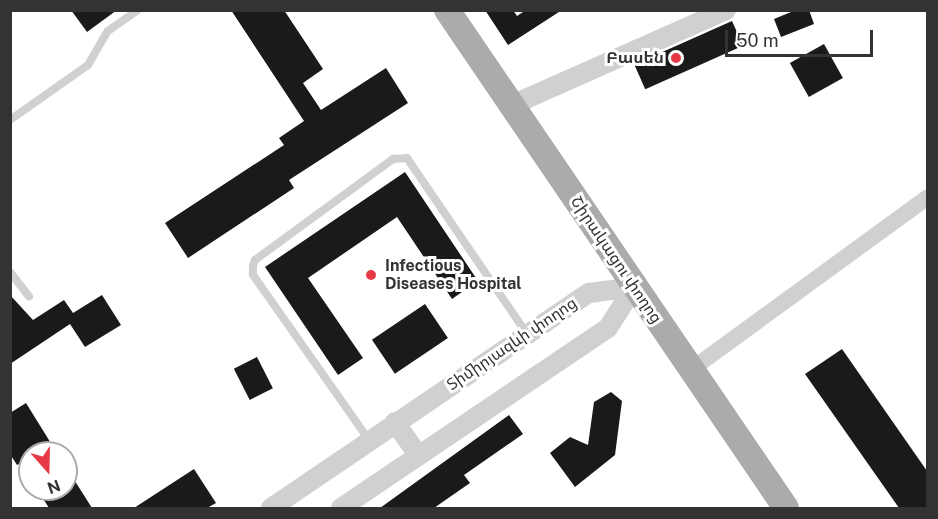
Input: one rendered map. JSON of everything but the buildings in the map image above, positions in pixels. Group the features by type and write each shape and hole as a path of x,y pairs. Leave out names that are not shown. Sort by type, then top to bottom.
{"main road":[{"name":"Շիրակացու փողոց","path":"447,10 786,508"}],"street":[{"path":"512,105 726,10"},
{"path":"692,369 927,197"},
{"path":"353,505 418,455 608,328 634,287"},
{"name":"Տիմիրյազևի փողոց","path":"271,508 589,293 634,287"},
{"path":"395,422 418,455"}],"lane":[{"path":"10,120 88,65 108,31 138,10"},
{"path":"369,440 253,274 253,267 255,260 393,159 407,158 527,334"},
{"path":"10,273 29,296"}],"place":[{"name":"Բասեն","path":"676,58"},
{"name":"Infectious Diseases Hospital","path":"371,275"}]}
